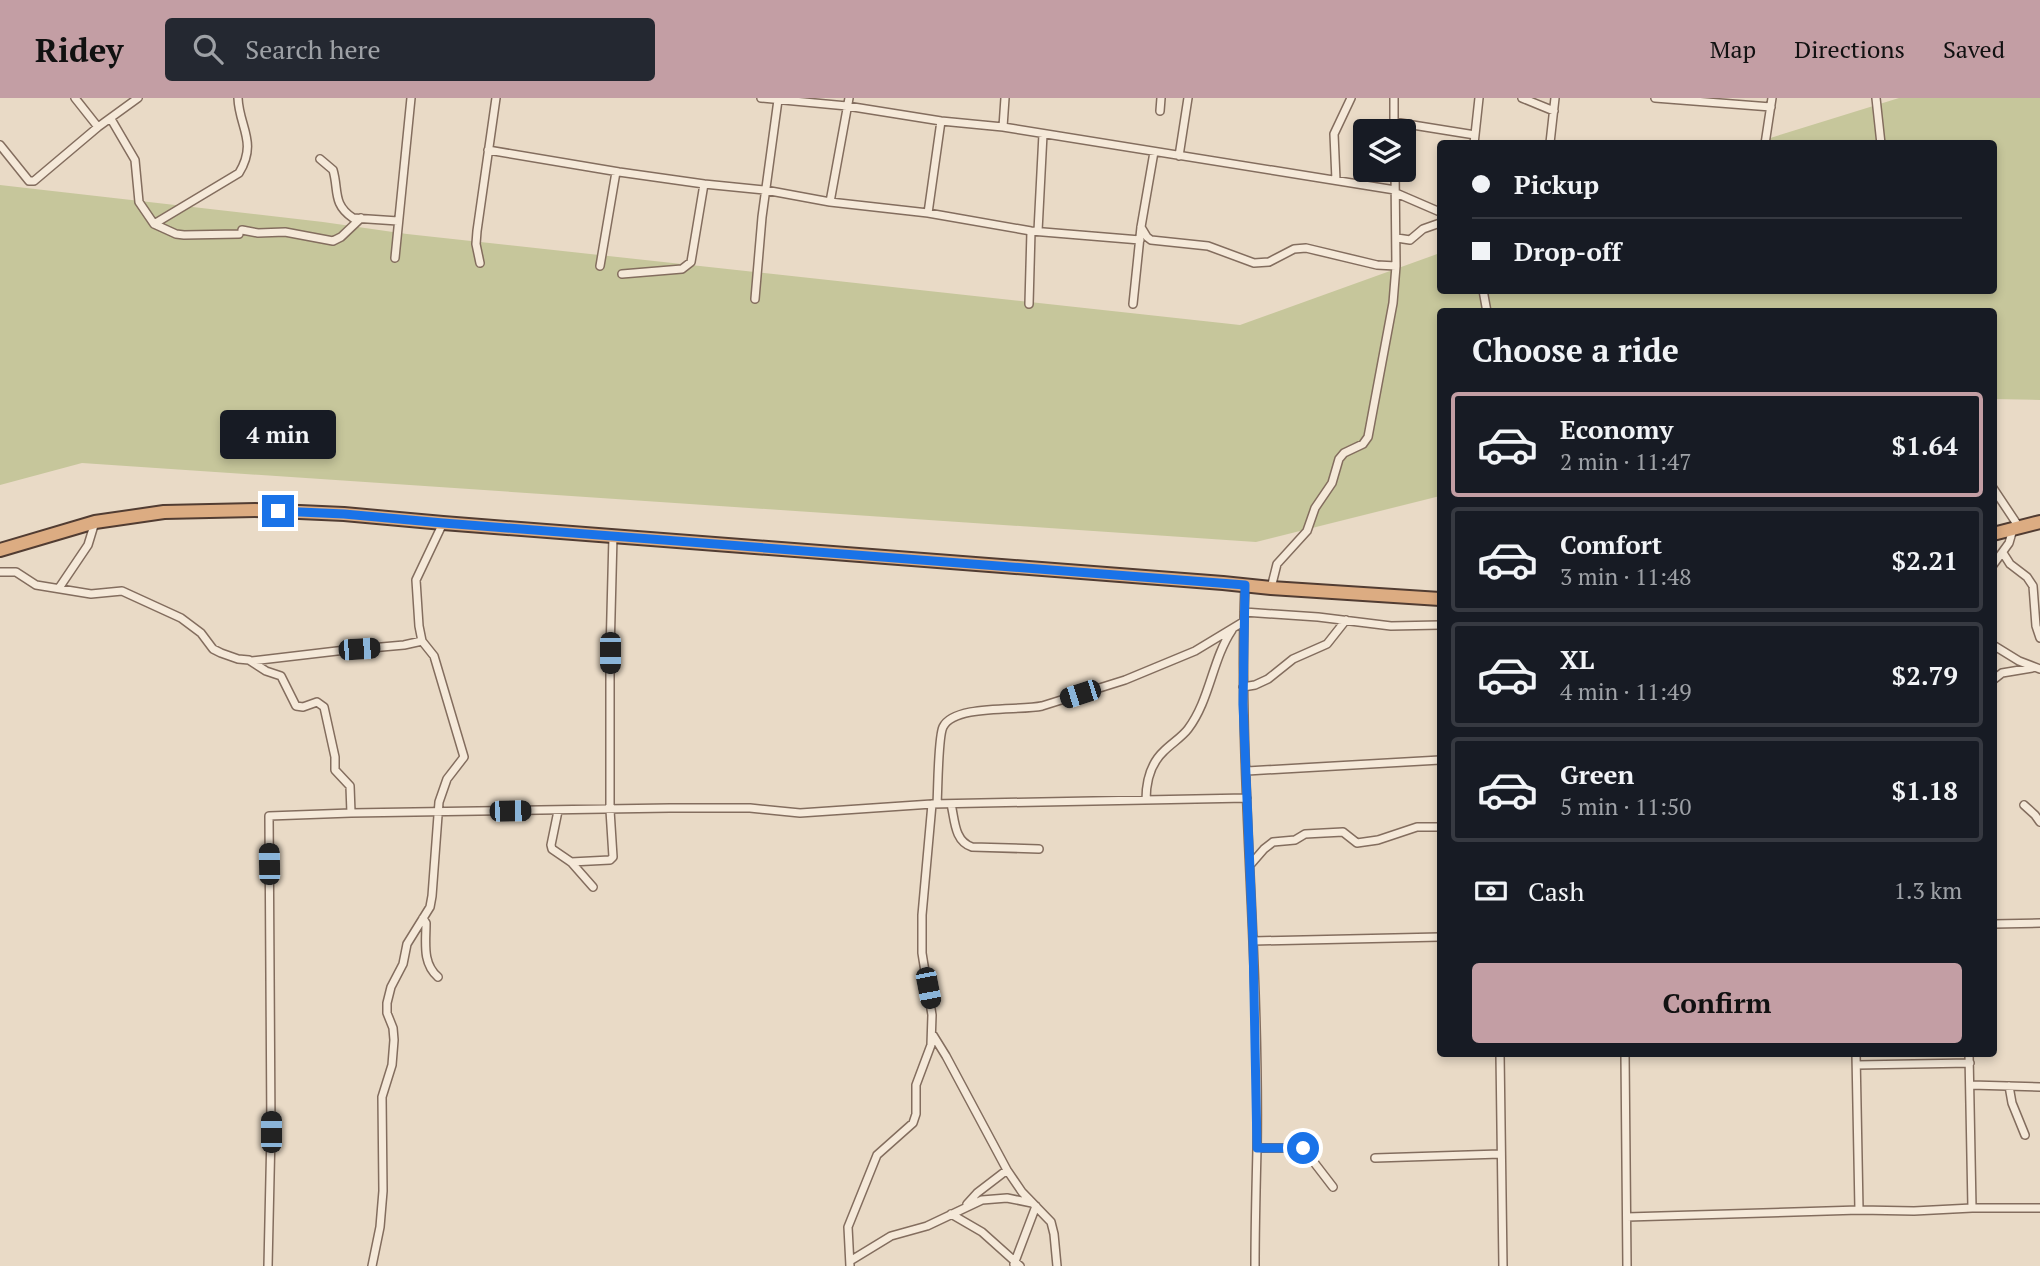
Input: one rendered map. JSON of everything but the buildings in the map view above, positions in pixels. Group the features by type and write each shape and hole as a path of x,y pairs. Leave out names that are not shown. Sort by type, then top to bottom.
{"highway":[{"path":"0,551 95,522 164,512 255,510 344,514 1437,599"},
{"path":"1997,533 2040,522"}],"street":[{"path":"75,98 98,127"},
{"path":"0,145 32,182 98,127 138,98"},
{"path":"155,225 239,173 246,161 247,137 238,98"},
{"path":"395,258 411,98"},
{"path":"480,263 476,244 477,231 496,98"},
{"path":"761,98 848,102 941,121 1003,127 1336,180 1395,191 1437,211"},
{"path":"1003,127 1005,98"},
{"path":"1160,111 1161,98"},
{"path":"1179,156 1188,98"},
{"path":"1336,180 1334,134 1351,98"},
{"path":"1394,98 1394,119"},
{"path":"1474,140 1479,98"},
{"path":"1522,98 1553,111"},
{"path":"1549,140 1555,98"},
{"path":"1655,98 1771,102 1766,140"},
{"path":"1876,98 1881,140"},
{"path":"755,299 765,190 778,100"},
{"path":"830,202 848,102"},
{"path":"111,119 134,157 138,198 155,225 176,234 285,232 333,241 361,218"},
{"path":"928,213 941,121"},
{"path":"1416,126 1475,135"},
{"path":"1029,304 1043,134"},
{"path":"488,150 616,172 928,213 1034,231 1140,240"},
{"path":"1133,304 1141,227 1154,152"},
{"path":"320,159 334,172 337,202 350,217 398,221"},
{"path":"600,266 616,172"},
{"path":"1271,588 1277,564 1307,531 1315,508 1332,483 1339,459 1344,453 1363,444 1368,437 1390,326 1396,266 1395,182"},
{"path":"622,274 682,269 691,262 704,184"},
{"path":"1396,238 1410,240 1426,228 1437,224"},
{"path":"1141,227 1151,240 1208,246 1254,263 1269,262 1294,249 1306,248 1377,265 1396,266"},
{"path":"1997,495 2016,528 1997,560"},
{"path":"59,588 74,567 78,556 88,545 95,522"},
{"path":"372,1266 380,1227 383,1191 381,1101 392,1065 394,1040 387,1003 391,987 403,964 407,944 430,907 439,802 447,779 464,756 434,656 422,641 419,626 416,580 443,523"},
{"path":"571,862 612,858 610,653 613,536"},
{"path":"2003,553 2033,586 2036,626 2040,638"},
{"path":"2,573 16,572 33,583 91,594 122,592 181,618 215,650 238,659 251,661 422,641"},
{"path":"1245,585 1243,687 1251,864 1257,1148 1255,1266"},
{"path":"1244,612 1391,626 1437,625"},
{"path":"1243,687 1268,679 1293,659 1326,644 1346,620"},
{"path":"1034,1205 998,1198 982,1200 927,1226 891,1237 850,1263 848,1227 877,1155 913,1123 916,1114 916,1085 929,1054 933,1035 931,1003 922,953 922,915 941,729 951,718 974,712 1029,709 1125,680 1195,650 1244,622"},
{"path":"1146,800 1147,782 1155,761 1188,730 1232,629"},
{"path":"1997,647 2037,668"},
{"path":"251,661 266,671 281,676 296,706 303,707 317,702 324,707 335,769 350,786 351,813"},
{"path":"1997,677 2002,673 2037,668"},
{"path":"1247,771 1437,760"},
{"path":"268,1266 271,1132 268,816 750,808 800,813 935,804 1247,798"},
{"path":"951,804 959,839 966,845 1039,849"},
{"path":"2024,805 2040,822"},
{"path":"558,811 552,849 571,862 593,887"},
{"path":"1251,864 1273,842 1295,840 1304,834 1343,832 1357,843 1378,840 1417,827 1437,827"},
{"path":"423,918 426,923 428,963 430,969 439,977"},
{"path":"1997,924 2040,923"},
{"path":"1253,941 1437,937"},
{"path":"933,1035 1007,1170 1051,1222 1057,1266"},
{"path":"1500,1057 1503,1266"},
{"path":"1625,1057 1627,1266"},
{"path":"1856,1057 1859,1210"},
{"path":"1969,1057 1972,1209"},
{"path":"1857,1065 1970,1063"},
{"path":"1970,1085 2040,1087"},
{"path":"2009,1086 2012,1103 2025,1135"},
{"path":"1257,1148 1303,1148 1333,1187"},
{"path":"1375,1158 1500,1154"},
{"path":"964,1207 977,1193 1007,1170"},
{"path":"951,1214 982,1233 1016,1265 1034,1205"},
{"path":"1627,1217 1859,1210 2040,1209"}],"green space":[{"path":"1899,98 2040,98 2040,400 1997,399 1997,308 1437,308 1437,497 1256,542 82,463 0,485 0,185 407,234 1240,325 1437,254 1437,294 1997,294 1997,140 1764,140"}],"route":[{"path":"278,511 1245,585 1243,704 1251,864 1257,1148 1303,1148"}]}
